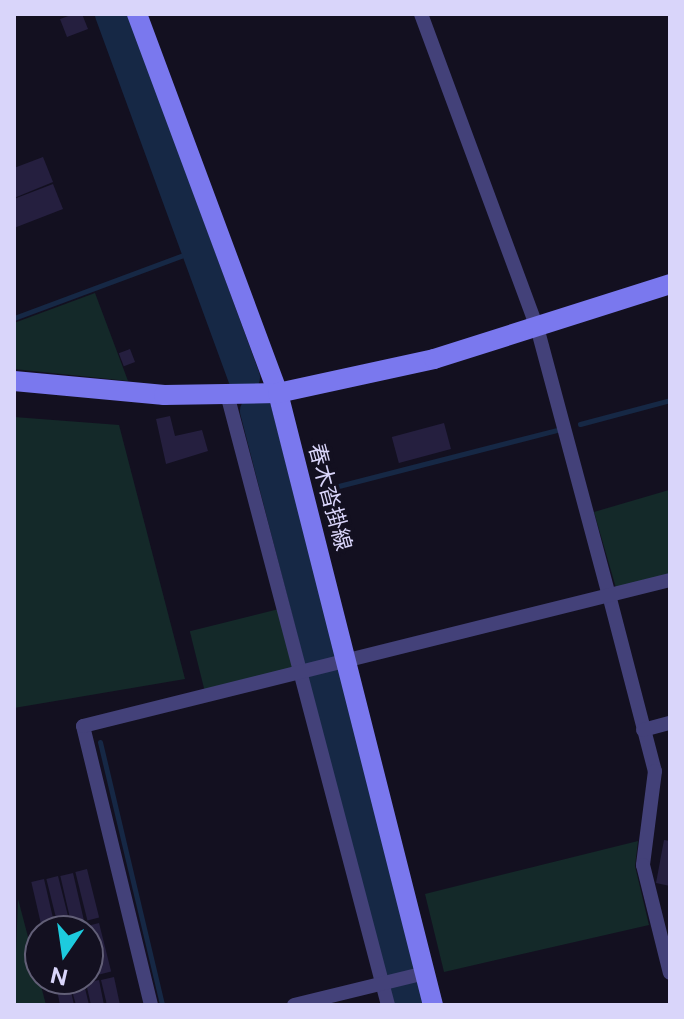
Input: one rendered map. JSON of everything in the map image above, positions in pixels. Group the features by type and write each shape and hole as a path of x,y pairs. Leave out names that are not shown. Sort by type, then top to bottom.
{"main road":[{"name":"春木沓掛線","path":"137,14 278,393 342,664 433,1005"},
{"path":"14,381 227,394 278,393 434,359 670,284"}],"street":[{"path":"421,14 537,327 655,771 643,865 670,973"},
{"path":"227,394 306,672 388,1005"},
{"path":"151,1005 83,726 670,580"},
{"path":"643,730 670,723"},
{"path":"294,1005 425,973"}],"green space":[{"path":"95,293 128,381 14,369 14,323"},
{"path":"14,417 119,425 185,679 14,708"},
{"path":"669,490 670,574 616,588 594,512"},
{"path":"283,608 298,667 205,690 190,631"},
{"path":"638,841 635,866 649,925 444,972 425,894"},
{"path":"18,899 24,922 24,995 43,995 46,1005 14,1005"}],"building":[{"path":"82,14 88,29 67,37 60,19"},
{"path":"43,157 53,182 14,198 14,168"},
{"path":"53,184 63,209 14,228 14,199"},
{"path":"130,349 135,362 124,366 119,353"},
{"path":"170,416 175,436 202,430 208,451 166,464 156,419"},
{"path":"444,423 451,449 399,463 392,437"},
{"path":"664,840 670,841 670,886 656,883"},
{"path":"87,869 98,915 86,915 75,872"},
{"path":"73,873 83,915 69,915 60,876"},
{"path":"58,876 68,915 55,915 46,879"},
{"path":"44,879 52,915 39,915 31,882"},
{"path":"104,943 111,972 104,973"},
{"path":"114,977 120,1005 107,1005 104,979"},
{"path":"58,995 72,995 74,1005 60,1005"},
{"path":"73,995 87,995 89,1005 76,1005"},
{"path":"89,995 102,995 104,1005 91,1005"}],"waterway":[{"path":"111,14 244,377"},
{"path":"14,318 197,250"},
{"path":"580,424 670,400"},
{"path":"256,411 409,1005"},
{"path":"323,490 556,430"},
{"path":"284,500 293,497"},
{"path":"100,742 162,1005"}]}
